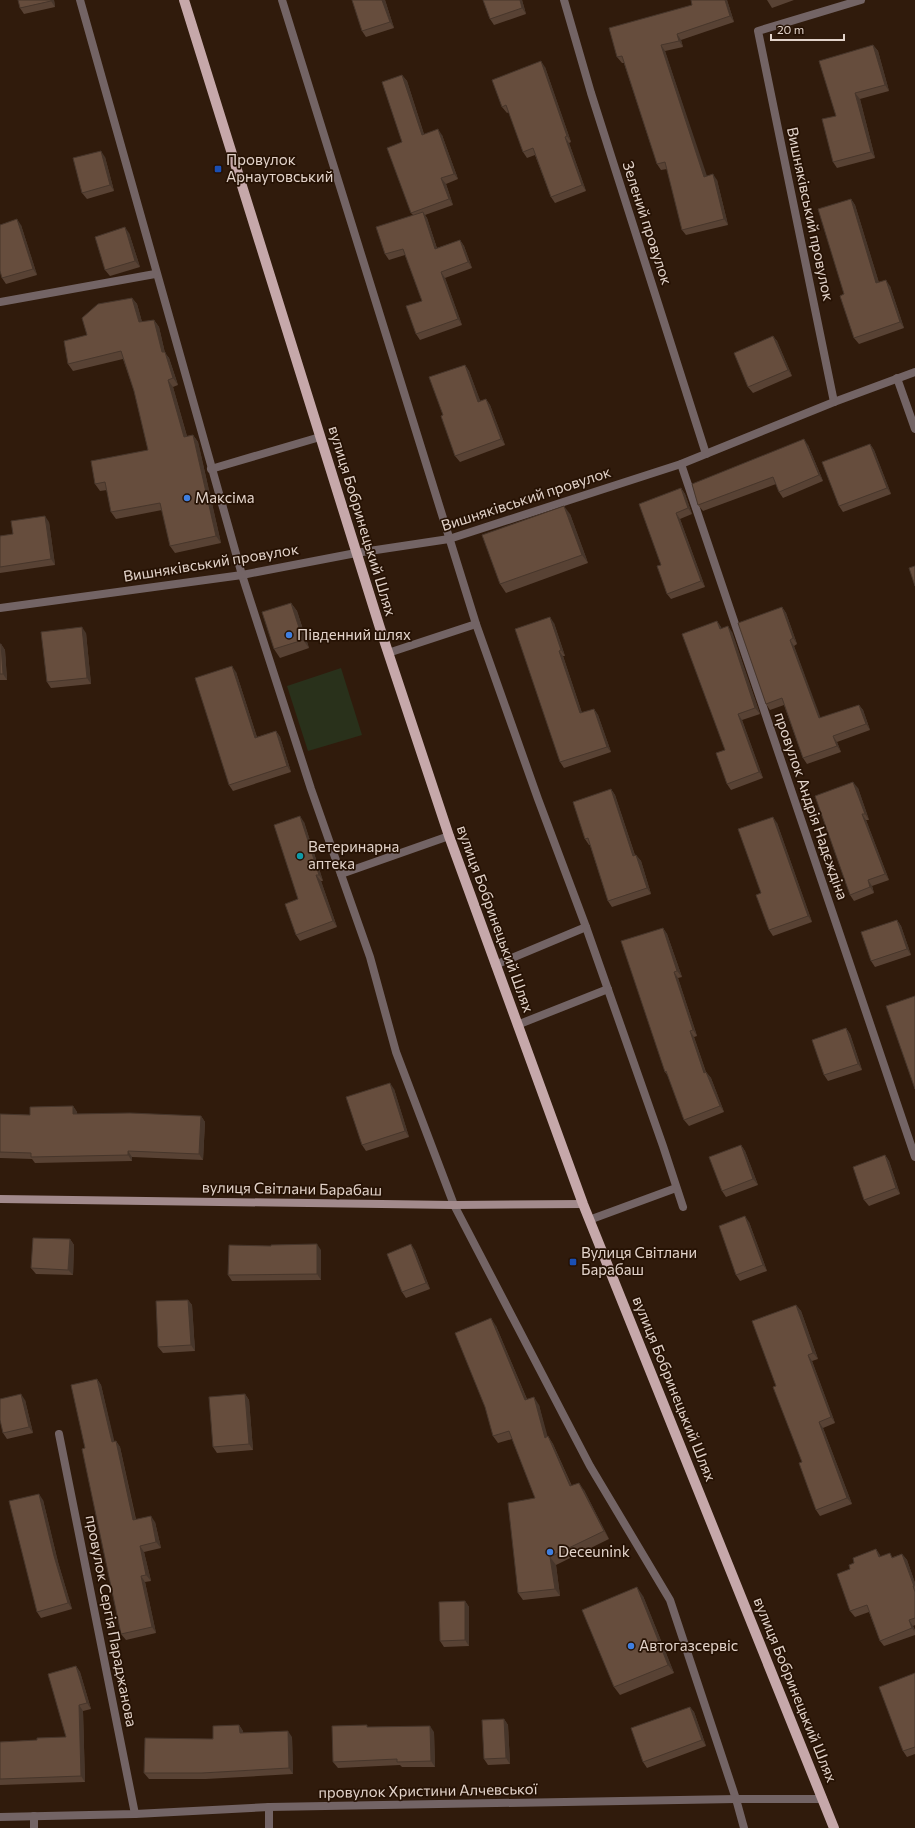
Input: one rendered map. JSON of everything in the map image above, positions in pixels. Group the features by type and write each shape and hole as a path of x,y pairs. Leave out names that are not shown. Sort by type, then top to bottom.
{"main road":[{"name":"вулиця Бобринецький Шлях","path":"184,0 356,553 449,836 589,1220 834,1828"}],"street":[{"path":"80,0 242,575 311,789 370,957 396,1052 454,1204 590,1466 670,1600 736,1799 744,1828"},
{"path":"282,0 476,624 538,799 608,989 683,1208"},
{"name":"Зелений провулок","path":"564,0 591,93 706,454"},
{"name":"Вишняківський провулок","path":"834,402 758,31 862,0"},
{"path":"0,302 156,274"},
{"name":"Вишняківський провулок","path":"0,608 242,575 356,553 449,539 680,464 834,402 915,372"},
{"path":"897,378 915,429"},
{"path":"211,469 320,437"},
{"name":"провулок Андрія Надєждіна","path":"680,464 915,1157"},
{"path":"388,653 476,624"},
{"path":"341,874 449,836"},
{"path":"495,965 586,927"},
{"path":"517,1025 608,989"},
{"path":"589,1220 676,1188"},
{"name":"вулиця Світлани Барабаш","path":"0,1199 583,1204"},
{"name":"провулок Сергія Параджанова","path":"59,1434 135,1814"},
{"name":"провулок Христини Алчевської","path":"0,1817 135,1814 269,1808 736,1799 823,1799"},
{"path":"269,1808 269,1828"},
{"path":"34,1816 34,1828"}],"green space":[{"path":"341,668 362,735 308,751 287,686"}],"building":[{"path":"18,0 51,0 51,1 20,8"},
{"path":"352,0 382,0 390,22 362,31"},
{"path":"483,0 520,0 522,8 490,19"},
{"path":"691,0 725,0 730,16 677,34 679,41 661,45 704,177 713,174 724,219 682,230 665,162 657,164 622,56 617,57 609,28 692,5"},
{"path":"873,45 885,85 855,93 871,152 833,162 822,119 836,116 819,61"},
{"path":"541,61 582,185 551,197 533,148 523,152 506,105 502,107 492,80"},
{"path":"402,75 422,135 438,129 454,174 441,178 449,199 411,213 387,148 402,142 382,82"},
{"path":"101,151 110,185 82,193 73,158"},
{"path":"851,199 876,283 886,280 900,322 854,338 840,296 844,294 818,209"},
{"path":"423,212 435,249 460,240 468,262 441,272 458,319 416,334 406,306 422,301 403,249 385,254 376,227"},
{"path":"17,219 33,269 2,278 0,271 0,225"},
{"path":"125,227 135,261 105,270 95,237"},
{"path":"132,298 139,322 154,320 162,352 165,352 173,378 168,380 184,437 193,435 216,536 170,546 160,503 111,512 105,482 95,484 91,461 148,450 134,391 121,351 68,364 64,341 87,335 82,318 98,304"},
{"path":"773,336 788,370 748,387 734,353"},
{"path":"465,365 478,402 486,399 501,439 455,456 441,416 443,415 429,377"},
{"path":"804,439 819,475 779,492 773,477 698,505 692,484"},
{"path":"870,444 887,488 839,506 822,462"},
{"path":"681,488 688,508 676,513 701,581 667,594 657,566 661,565 639,504"},
{"path":"564,506 582,555 500,584 482,535"},
{"path":"45,516 51,559 0,567 0,536 13,534 11,521"},
{"path":"915,566 915,586 909,568"},
{"name":"Південний шлях","path":"291,603 303,640 274,649 262,612"},
{"path":"782,607 793,638 790,640 819,718 859,705 866,724 833,736 837,746 803,758 782,698 766,704 738,623"},
{"path":"550,617 561,650 559,651 580,713 594,709 607,747 560,762 515,629"},
{"path":"717,621 720,629 728,626 755,708 738,714 759,772 727,784 716,753 725,750 682,634"},
{"path":"82,627 87,678 47,682 41,632"},
{"path":"1,644 3,674 0,674"},
{"path":"232,666 255,738 276,731 287,766 229,785 195,678"},
{"path":"853,782 865,814 862,814 885,874 868,880 870,887 850,895 815,796"},
{"path":"611,789 633,856 636,855 647,888 608,901 588,838 585,839 573,802"},
{"path":"300,816 319,875 316,875 333,921 296,935 285,904 298,899 274,825"},
{"path":"773,817 808,916 769,930 756,895 761,893 738,829"},
{"path":"897,920 907,949 871,961 861,932"},
{"path":"663,928 677,971 674,972 693,1030 690,1031 704,1073 706,1072 720,1106 684,1120 666,1071 665,1072 621,941"},
{"path":"915,996 915,1089 886,1006"},
{"path":"846,1028 858,1064 824,1075 812,1040"},
{"path":"390,1083 405,1131 362,1145 346,1097"},
{"path":"73,1106 73,1114 130,1113 201,1116 199,1154 128,1151 128,1155 31,1157 31,1153 0,1152 0,1114 30,1115 30,1107"},
{"path":"741,1145 753,1179 722,1191 709,1157"},
{"path":"885,1155 896,1188 864,1200 853,1167"},
{"path":"745,1216 763,1265 736,1275 719,1226"},
{"path":"33,1238 70,1239 68,1270 31,1268"},
{"path":"317,1244 317,1274 228,1275 229,1245 271,1246"},
{"path":"411,1244 426,1283 402,1292 387,1254"},
{"path":"188,1300 191,1345 158,1347 156,1301"},
{"path":"796,1305 813,1353 808,1355 831,1417 819,1422 847,1498 816,1510 799,1463 802,1462 773,1387 776,1386 752,1321"},
{"path":"491,1318 525,1400 534,1397 545,1438 548,1436 570,1486 579,1483 604,1531 550,1557 555,1589 518,1593 508,1503 535,1498 509,1431 493,1436 485,1407 455,1333"},
{"path":"97,1379 112,1442 116,1441 133,1520 151,1516 156,1542 140,1546 146,1575 141,1576 152,1627 121,1634 82,1449 85,1448 71,1385"},
{"path":"21,1394 29,1427 3,1433 0,1420 0,1399"},
{"path":"245,1394 249,1444 213,1447 209,1397"},
{"path":"39,1494 54,1556 68,1603 37,1612 9,1501"},
{"path":"876,1549 879,1557 890,1553 892,1558 902,1554 915,1592 915,1618 909,1620 912,1628 880,1641 867,1605 850,1611 837,1574 850,1569 849,1565 854,1563 853,1558"},
{"name":"Автогазсервіс","path":"637,1587 668,1665 614,1687 582,1610"},
{"path":"465,1601 465,1640 440,1641 439,1602"},
{"path":"76,1666 87,1703 79,1705 81,1776 0,1779 0,1742 66,1737 48,1674"},
{"path":"915,1673 915,1747 903,1751 879,1687"},
{"path":"690,1707 702,1740 643,1762 631,1728"},
{"path":"504,1719 506,1758 484,1759 482,1720"},
{"path":"239,1725 240,1733 288,1731 289,1768 202,1773 144,1773 145,1738 213,1739 213,1726"},
{"path":"367,1725 367,1727 430,1726 431,1761 397,1762 397,1759 333,1762 332,1726"}],"place":[{"name":"Провулок Арнаутовський","path":"218,169"},
{"name":"Максіма","path":"187,498"},
{"name":"Південний шлях","path":"289,635"},
{"name":"Ветеринарна аптека","path":"300,856"},
{"name":"Вулиця Світлани Барабаш","path":"573,1262"},
{"name":"Deceunink","path":"550,1552"},
{"name":"Автогазсервіс","path":"631,1646"}]}
